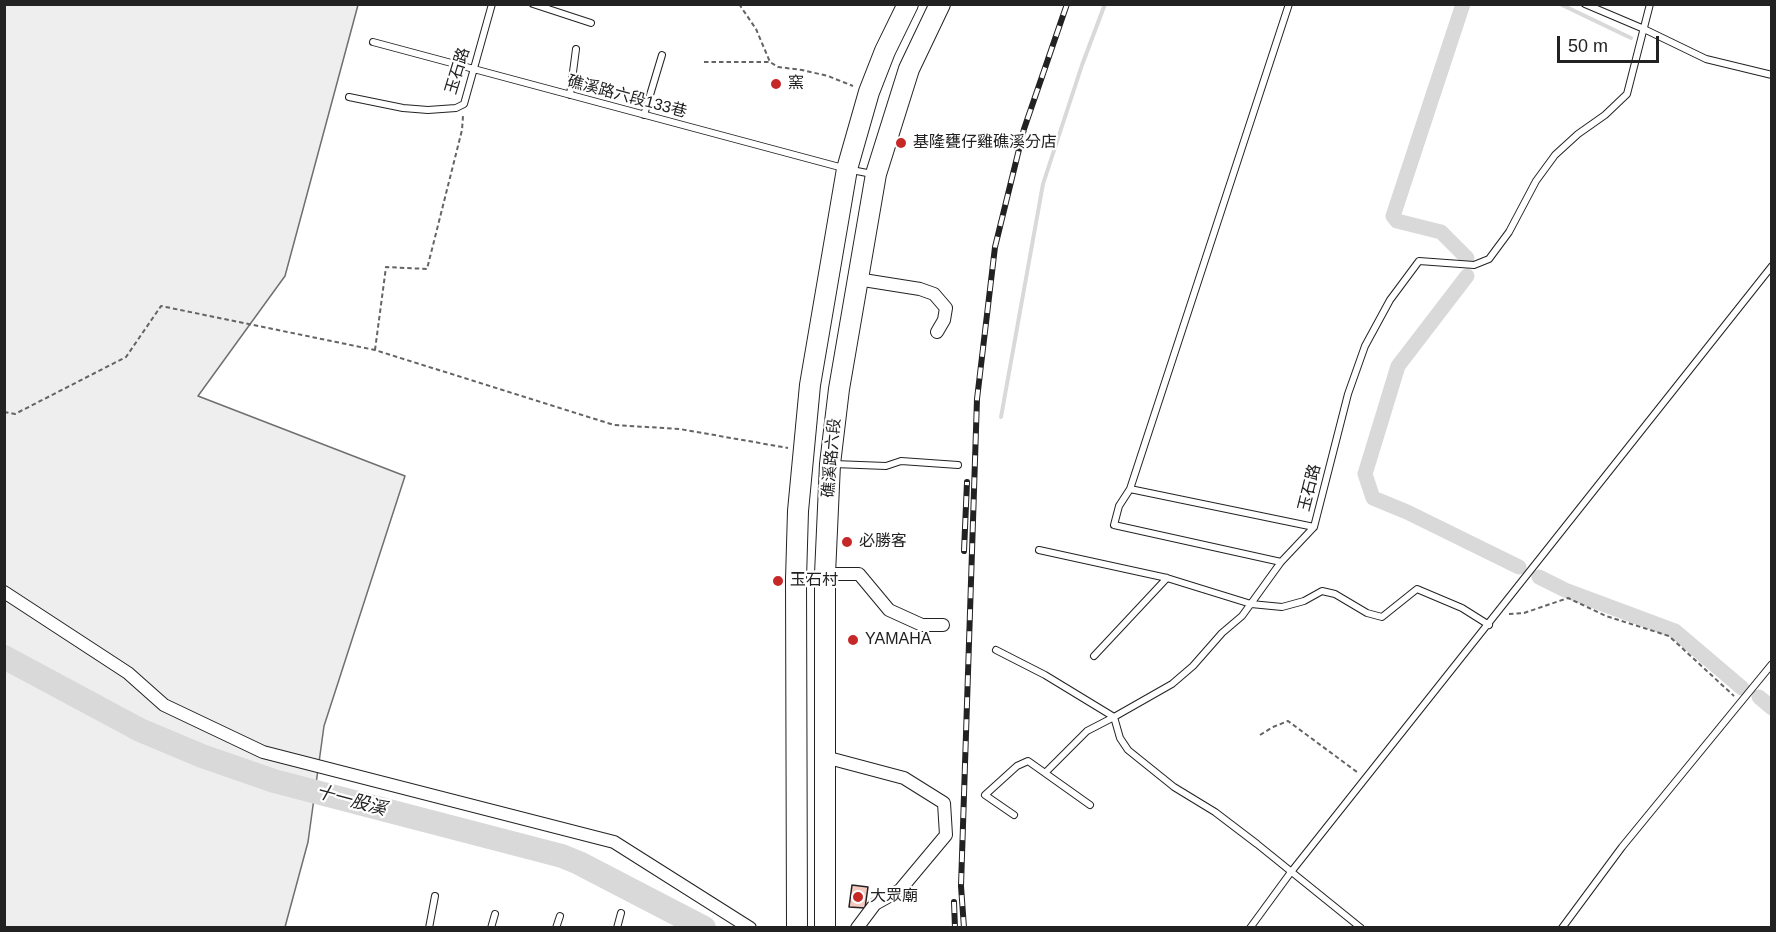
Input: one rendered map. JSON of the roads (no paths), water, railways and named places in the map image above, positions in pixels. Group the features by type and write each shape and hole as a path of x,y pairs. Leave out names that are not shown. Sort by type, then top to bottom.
{"main road":[{"name":"礁溪路六段","path":"797,927 795,655 798,511 802,450 810,385 847,169 869,92 885,51 908,4"},
{"name":"礁溪路六段","path":"825,927 825,573 830,464 839,389 876,174 909,69 940,4"}],"street":[{"path":"857,279 920,289 934,294 946,308 944,320 937,332"},
{"path":"825,573 859,574 890,610 922,625 943,625"},
{"path":"4,592 128,673 164,705 263,752 614,843 750,927"},
{"path":"825,757 904,778 944,803 945,835 900,890 875,904 857,927"}],"lane":[{"name":"玉石路","path":"349,97 403,108 428,110 456,108 464,104 492,4"},
{"path":"533,4 591,23"},
{"path":"1281,562 1114,525 1119,506 1130,489 1289,4"},
{"path":"1585,4 1706,59 1772,75"},
{"path":"1644,29 1650,4"},
{"name":"玉石路","path":"1045,773 1087,731 1172,684 1193,666 1222,633 1242,616 1281,562 1314,527 1348,394 1365,346 1390,300 1419,261 1474,265 1489,259 1509,232 1536,180 1555,155 1578,134 1605,116 1627,94 1644,29"},
{"name":"礁溪路六段133巷","path":"373,42 847,169 876,174"},
{"path":"570,96 576,49"},
{"path":"644,115 662,55"},
{"path":"1250,927 1291,872 1772,266"},
{"path":"830,464 886,466 901,461 958,465"},
{"path":"1130,489 1314,527"},
{"path":"1040,550 1167,578 1251,604 1282,607 1304,601 1322,591 1335,594 1367,613 1382,617 1417,589 1462,608 1489,625"},
{"path":"1094,656 1167,578"},
{"path":"996,650 1045,675 1114,717 1120,738 1128,750 1174,787 1223,819 1361,927"},
{"path":"1562,927 1622,847 1772,664"},
{"path":"1014,814 986,795 1017,766 1028,761 1090,805"},
{"path":"429,927 435,896"},
{"path":"617,927 621,913"},
{"path":"491,927 495,914"},
{"path":"556,927 560,916"}],"waterway":[{"path":"1001,417 1043,184 1082,65 1105,4"},
{"path":"1463,4 1393,216 1397,221 1441,232 1467,258"},
{"path":"1397,221 1468,4"},
{"path":"1560,4 1631,38"},
{"path":"1467,276 1398,366 1365,474 1373,498 1407,512 1519,567"},
{"path":"1539,577 1565,590 1675,631 1742,688"},
{"name":"十一股溪","path":"4,657 140,730 202,756 274,781 562,856 704,928"},
{"path":"1759,697 1772,708"}],"railway":[{"path":"964,928 961,886 977,399 995,247 1024,129 1067,4"},
{"path":"964,551 967,482"},
{"path":"954,902 955,928"}],"place":[{"name":"窯","path":"776,84"},
{"name":"基隆甕仔雞礁溪分店","path":"901,143"},
{"name":"必勝客","path":"847,542"},
{"name":"玉石村","path":"778,581"},
{"name":"YAMAHA","path":"853,640"},
{"name":"大眾廟","path":"858,897"}]}
